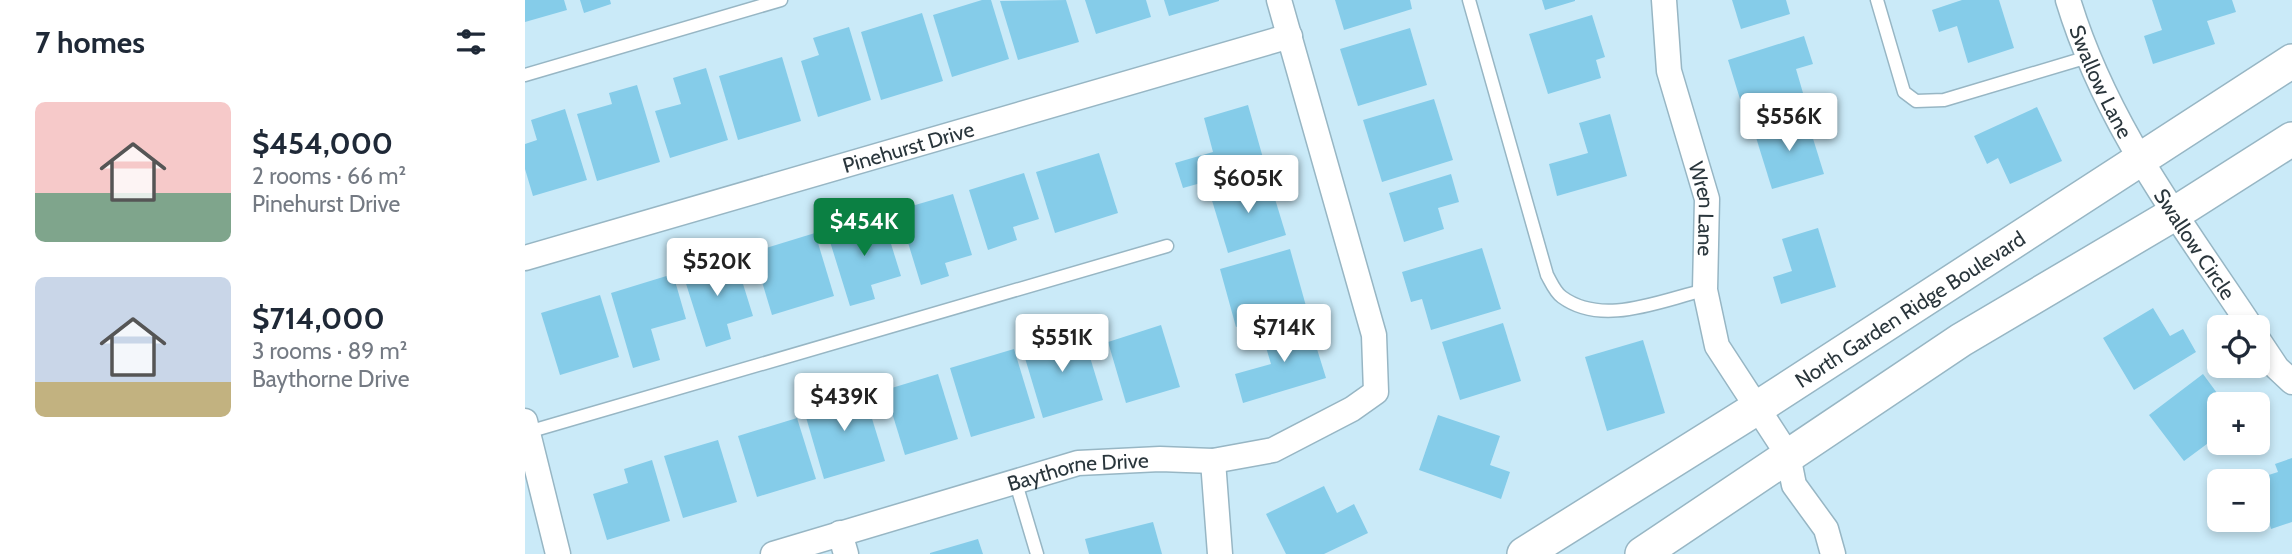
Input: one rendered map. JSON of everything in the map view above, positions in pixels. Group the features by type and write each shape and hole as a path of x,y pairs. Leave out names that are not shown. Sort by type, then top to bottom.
{"main road":[{"name":"North Garden Ridge Boulevard","path":"1524,554 1757,408 2292,61"},
{"path":"1642,554 1961,340 2174,214 2292,139"}],"street":[{"path":"1279,0 1290,36"},
{"name":"Wren Lane","path":"1664,0 1669,71 1707,199 1705,290 1717,346 1788,455 1794,485 1826,529 1833,554"},
{"name":"Swallow Lane","path":"2069,0 2106,102 2139,160"},
{"name":"Pinehurst Drive","path":"525,258 1290,36"},
{"name":"Baythorne Drive","path":"772,554 843,544 1015,480 1079,463 1213,461 1273,450 1352,409 1375,392 1374,335 1290,36"},
{"name":"Swallow Circle","path":"2139,160 2243,315"},
{"path":"2270,358 2292,382"},
{"path":"527,426 558,554"},
{"path":"1213,461 1220,554"}],"lane":[{"path":"525,75 781,0"},
{"path":"1469,0 1547,275 1560,296 1585,310 1614,312 1705,290"},
{"path":"1877,0 1904,92 1916,101 1944,100 2088,57"},
{"path":"527,426 1167,246"},
{"path":"1015,480 1037,554"}],"building":[{"path":"525,0 564,0 567,10 525,22"},
{"path":"580,0 610,0 611,4 584,13"},
{"path":"982,0 991,0 1009,59 952,77 933,15"},
{"path":"1066,0 1079,42 1018,60 1000,1"},
{"path":"1085,0 1146,0 1151,17 1096,34"},
{"path":"1164,0 1219,0 1219,1 1169,16"},
{"path":"1335,0 1410,0 1412,9 1344,30"},
{"path":"1542,0 1575,0 1575,1 1545,10"},
{"path":"1732,0 1786,0 1790,14 1741,29"},
{"path":"1962,0 1999,0 2014,48 1968,63 1957,26 1939,32 1932,10"},
{"path":"2152,0 2232,0 2236,12 2207,21 2215,44 2153,64 2144,36 2162,30"},
{"path":"922,13 943,81 881,100 861,32"},
{"path":"1592,15 1605,57 1596,60 1601,78 1548,94 1529,34"},
{"path":"849,27 871,100 818,117 801,61 819,55 813,38"},
{"path":"1410,28 1427,85 1358,106 1340,49"},
{"path":"1804,36 1813,64 1796,69 1803,93 1758,106 1755,95 1740,99 1728,60"},
{"path":"782,57 801,121 738,140 719,76"},
{"path":"706,68 728,140 670,158 655,111 681,104 673,78"},
{"path":"637,85 660,162 597,181 577,114 612,104 609,93"},
{"path":"1434,99 1453,160 1382,182 1363,120"},
{"path":"1248,105 1265,165 1183,188 1175,163 1213,152 1204,118"},
{"path":"2037,107 2062,161 2010,184 1998,158 1987,164 1974,136"},
{"path":"565,109 587,180 533,196 525,169 525,144 537,140 531,120"},
{"path":"1610,114 1627,176 1557,196 1549,164 1588,153 1579,123"},
{"path":"1806,116 1824,174 1772,189 1754,131"},
{"path":"1099,153 1118,213 1055,233 1036,172"},
{"path":"1024,173 1039,219 1013,227 1017,240 988,250 969,190"},
{"path":"1451,174 1459,202 1438,208 1444,229 1404,242 1389,193"},
{"path":"1268,176 1286,235 1228,253 1210,194"},
{"path":"953,194 972,255 945,263 949,276 921,285 898,210"},
{"path":"882,215 901,276 871,285 875,299 850,306 827,232"},
{"path":"1818,228 1836,287 1781,304 1773,277 1792,271 1782,239"},
{"path":"815,233 834,296 772,315 753,252"},
{"path":"1482,248 1501,309 1431,330 1422,299 1411,302 1402,272"},
{"path":"1290,249 1306,306 1236,327 1220,269"},
{"path":"734,255 753,316 727,324 731,339 706,347 682,271"},
{"path":"673,274 686,319 651,329 660,360 633,368 611,293"},
{"path":"600,295 619,357 560,375 541,313"},
{"path":"2153,308 2170,336 2183,329 2196,352 2134,390 2103,338"},
{"path":"1308,320 1326,378 1243,403 1235,374 1271,364 1262,334"},
{"path":"1503,323 1521,381 1460,400 1442,342"},
{"path":"1161,325 1180,387 1126,403 1108,342"},
{"path":"1082,331 1103,400 1043,418 1022,348"},
{"path":"1643,340 1665,413 1607,431 1585,357"},
{"path":"1014,349 1035,418 971,437 950,368"},
{"path":"938,374 958,439 905,455 885,390"},
{"path":"2203,374 2216,392 2207,392 2207,444 2184,461 2149,415"},
{"path":"862,386 885,461 824,479 803,407"},
{"path":"1438,415 1500,436 1490,465 1510,472 1501,499 1419,470"},
{"path":"797,418 816,479 757,497 738,436"},
{"path":"718,440 737,502 683,518 664,456"},
{"path":"2292,458 2292,522 2271,529 2270,475 2278,472 2275,464"},
{"path":"652,460 670,521 607,540 593,494 628,483 624,469"},
{"path":"1324,486 1337,513 1354,504 1368,533 1324,554 1286,554 1266,514"},
{"path":"1153,522 1162,554 1089,554 1085,539"},
{"path":"978,539 983,554 930,554 930,553"}]}
